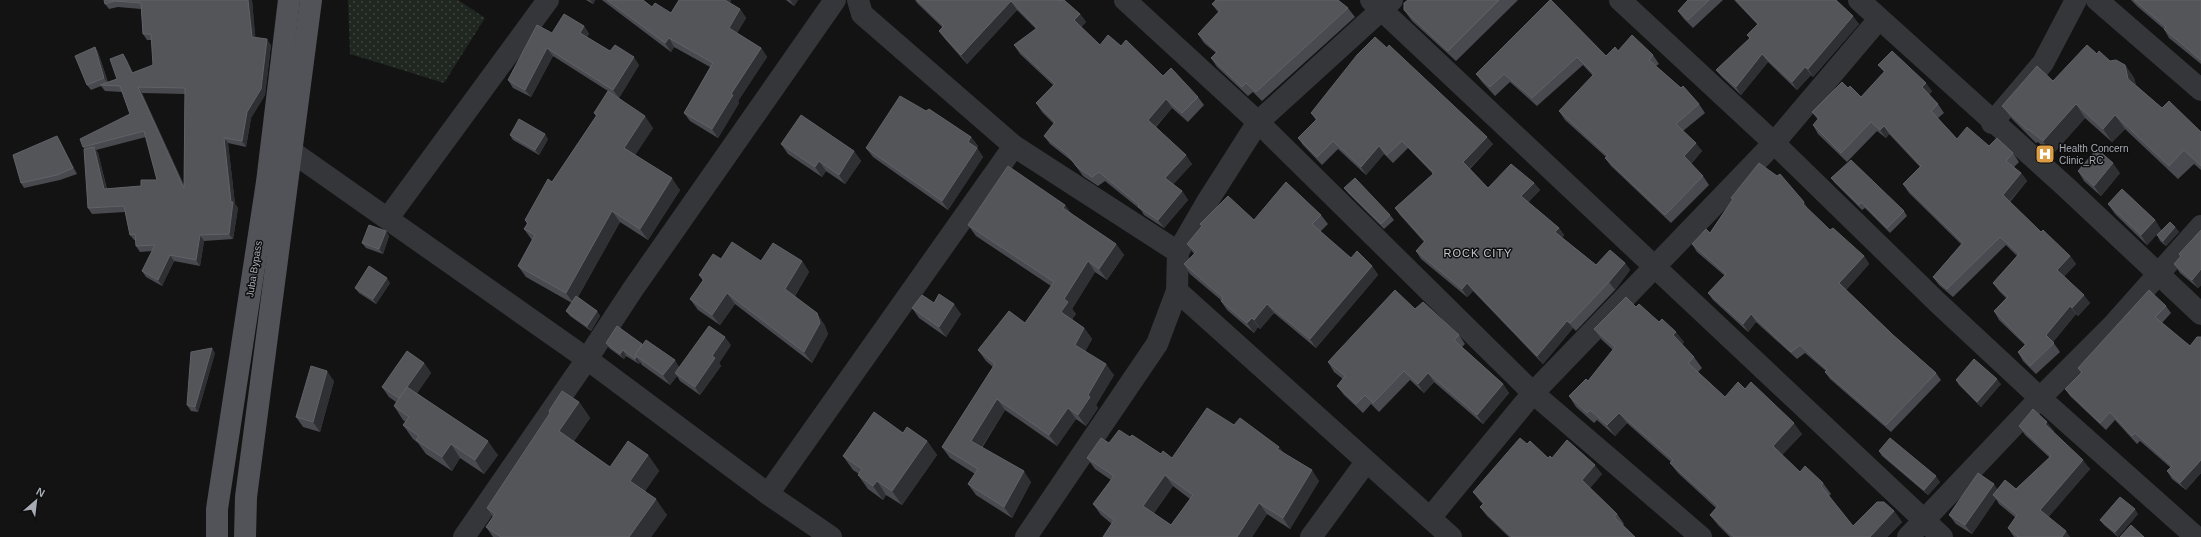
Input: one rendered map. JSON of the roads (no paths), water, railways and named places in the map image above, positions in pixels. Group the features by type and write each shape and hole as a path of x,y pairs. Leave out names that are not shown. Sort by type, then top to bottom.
{"main road":[{"name":"Juba Bypass","path":"217,537 218,509 267,182 289,0"},
{"name":"Juba Bypass","path":"245,537 246,497 311,0"}],"street":[{"path":"388,218 548,0"},
{"path":"464,537 588,359 632,289 835,0"},
{"path":"1125,0 1258,122 1533,393 1701,537"},
{"path":"1620,0 1774,143 1937,302 2040,398 2196,537"},
{"path":"1859,0 1992,122 2067,188 2201,314"},
{"path":"1992,122 2043,63 2076,0"},
{"path":"2097,0 2201,90"},
{"path":"864,4 1014,146 1178,252"},
{"path":"1026,537 1157,344 1177,291 1178,252 1206,202 1258,122 1382,4 1655,267 1942,537"},
{"path":"1430,518 1533,393 1774,143 1879,19"},
{"path":"768,494 1014,146"},
{"path":"291,151 588,359 768,494 831,537"},
{"path":"1908,537 2040,398 2113,325 2201,226"},
{"path":"1177,291 1451,537"},
{"path":"1311,537 1366,462"}],"place":[{"name":"Health Concern Clinic_RC","path":"2045,154"}],"district":[{"name":"ROCK CITY","path":"1478,253"}]}
